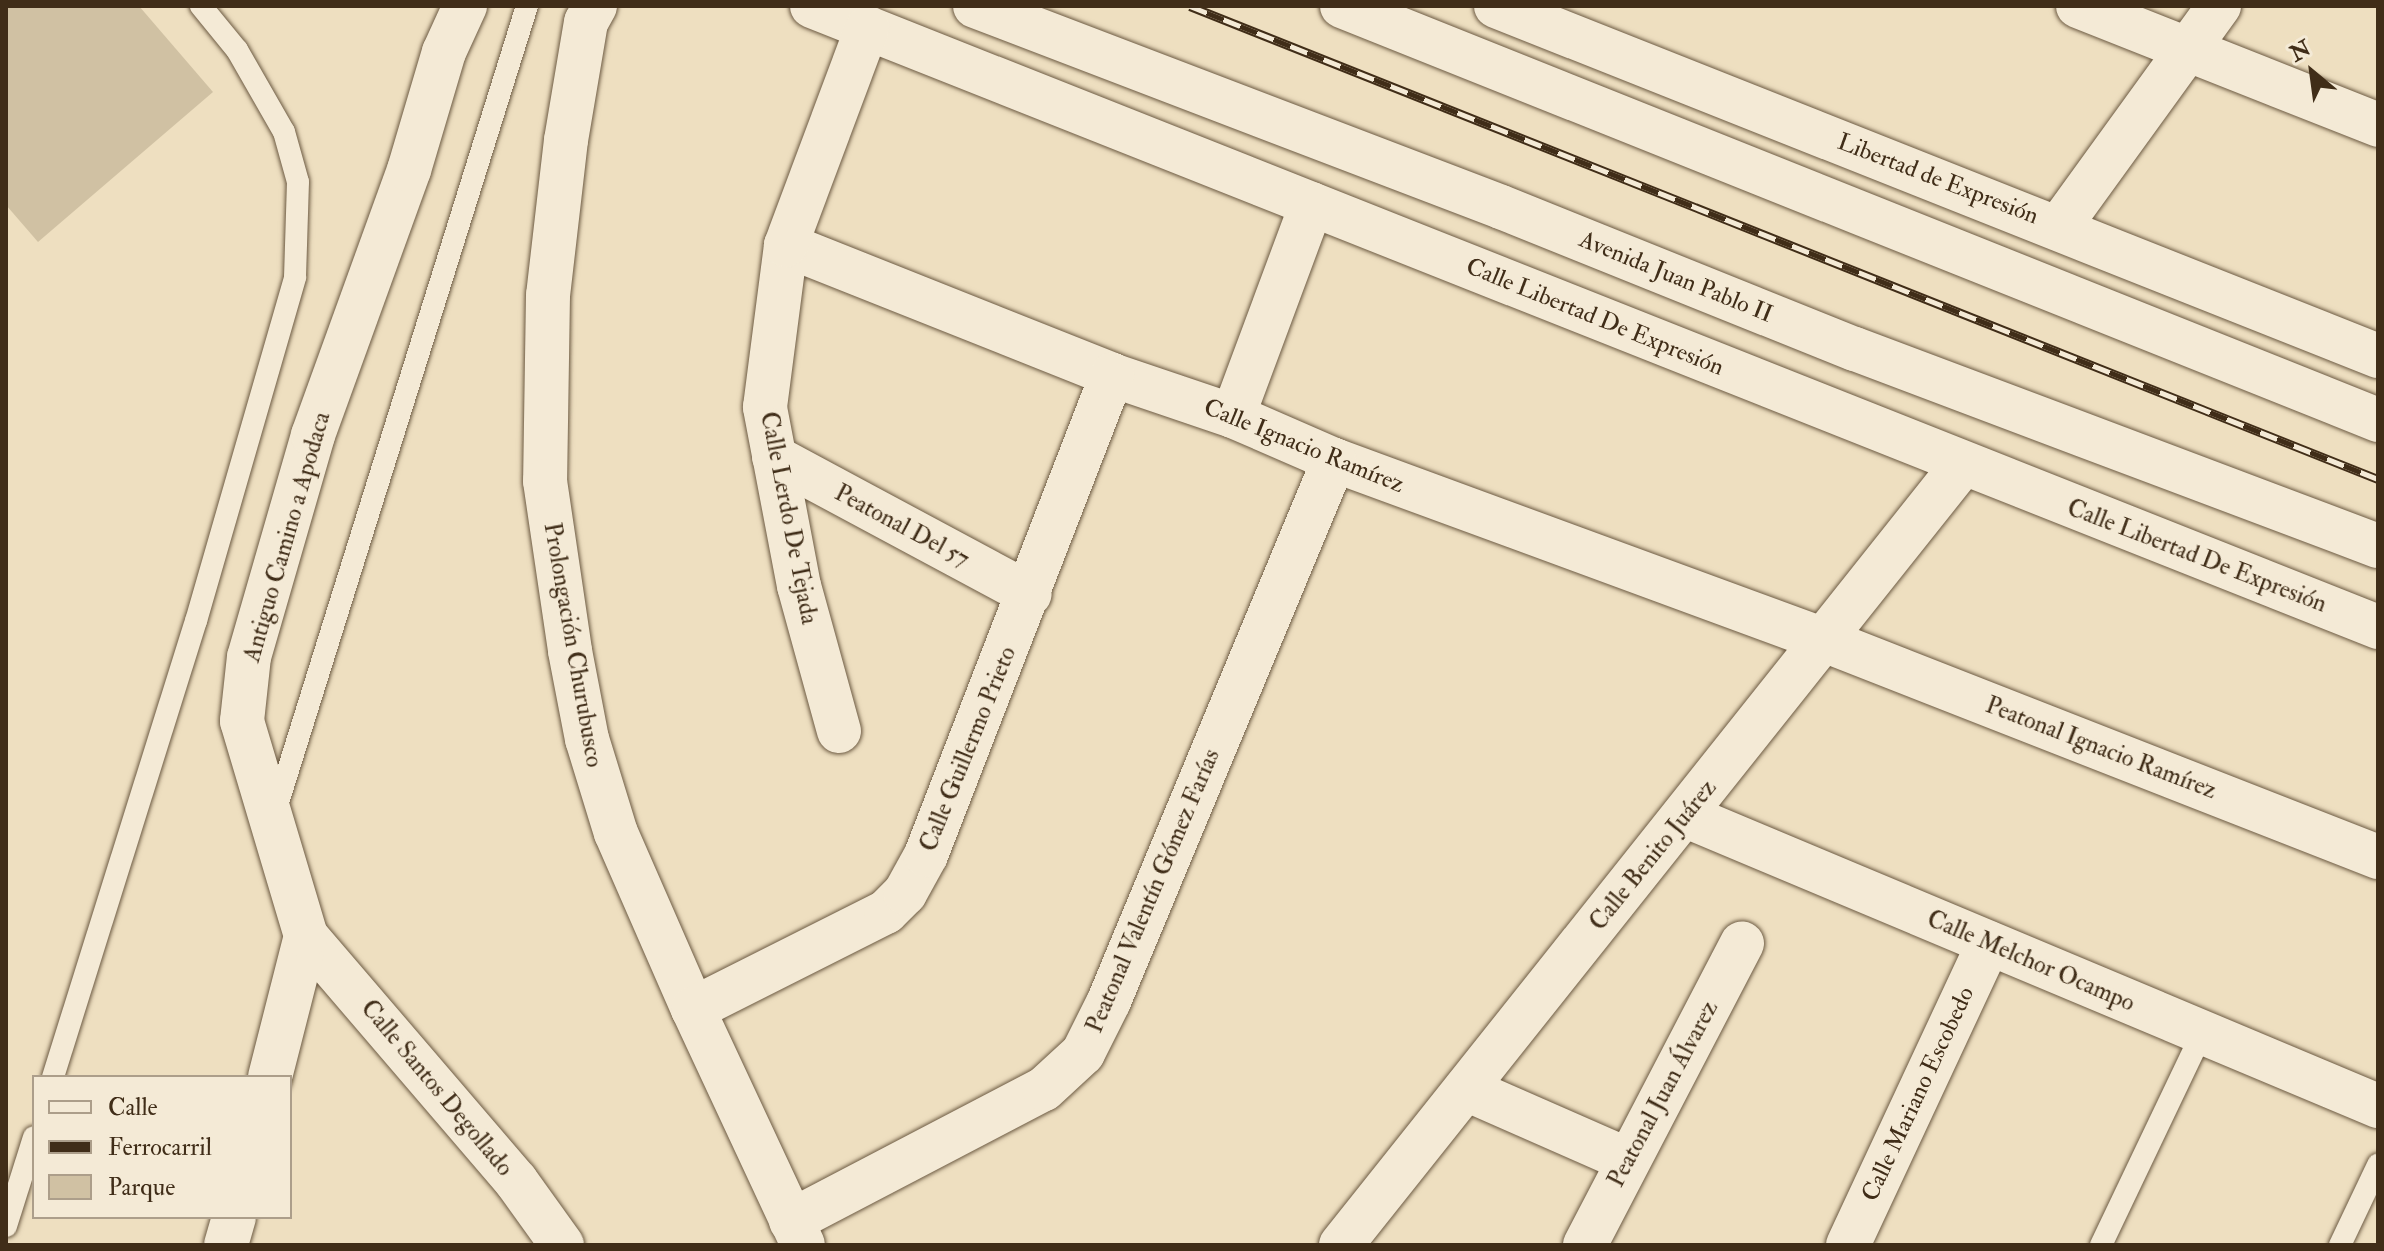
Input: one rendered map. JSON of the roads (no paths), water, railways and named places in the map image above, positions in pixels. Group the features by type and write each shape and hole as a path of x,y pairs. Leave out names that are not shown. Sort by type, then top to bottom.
{"street":[{"name":"Antiguo Camino a Apodaca","path":"306,936 242,721 249,657 313,435 409,170 444,52 465,6"},
{"name":"Prolongación Churubusco","path":"595,6 586,22 566,140 548,295 545,481 570,651 599,786 693,1009 797,1233"},
{"name":"Calle Libertad De Expresión","path":"812,6 961,62 2378,627"},
{"name":"Avenida Juan Pablo II","path":"975,6 1501,207 1855,349 2378,546"},
{"path":"1342,6 2378,420"},
{"name":"Libertad de Expresión","path":"1496,6 2378,356"},
{"path":"2078,6 2378,125"},
{"path":"2059,227 2219,6"},
{"name":"Calle Lerdo De Tejada","path":"839,731 799,586 765,407 786,245 867,28"},
{"path":"1233,416 1312,204"},
{"name":"Calle Ignacio Ramírez","path":"786,245 1112,375 1233,416 1334,460 1824,640"},
{"name":"Calle Guillermo Prieto","path":"693,1009 886,912 905,893 926,855 1030,594 1112,375"},
{"name":"Peatonal Del 57","path":"774,457 1030,594"},
{"name":"Peatonal Valentín Gómez Farías","path":"797,1233 1044,1089 1083,1053 1115,987 1334,460"},
{"name":"Calle Benito Juárez","path":"1341,1245 1963,464"},
{"name":"Peatonal Ignacio Ramírez","path":"1824,640 2378,857"},
{"name":"Calle Melchor Ocampo","path":"1684,815 2378,1106"},
{"path":"271,1075 306,936"},
{"name":"Calle Santos Degollado","path":"306,936 516,1181 562,1245"},
{"name":"Peatonal Juan Álvarez","path":"1585,1245 1742,943"},
{"name":"Calle Mariano Escobedo","path":"1848,1245 1989,943"},
{"path":"1466,1089 1628,1160"}],"lane":[{"path":"54,1075 196,621 295,277 298,182 284,132 237,50 201,6"},
{"path":"272,821 527,6"},
{"path":"2101,1245 2202,1033"},
{"path":"6,1226 32,1143"},
{"path":"2340,1245 2378,1165"}],"railway":[{"path":"1190,6 2378,479"}]}
